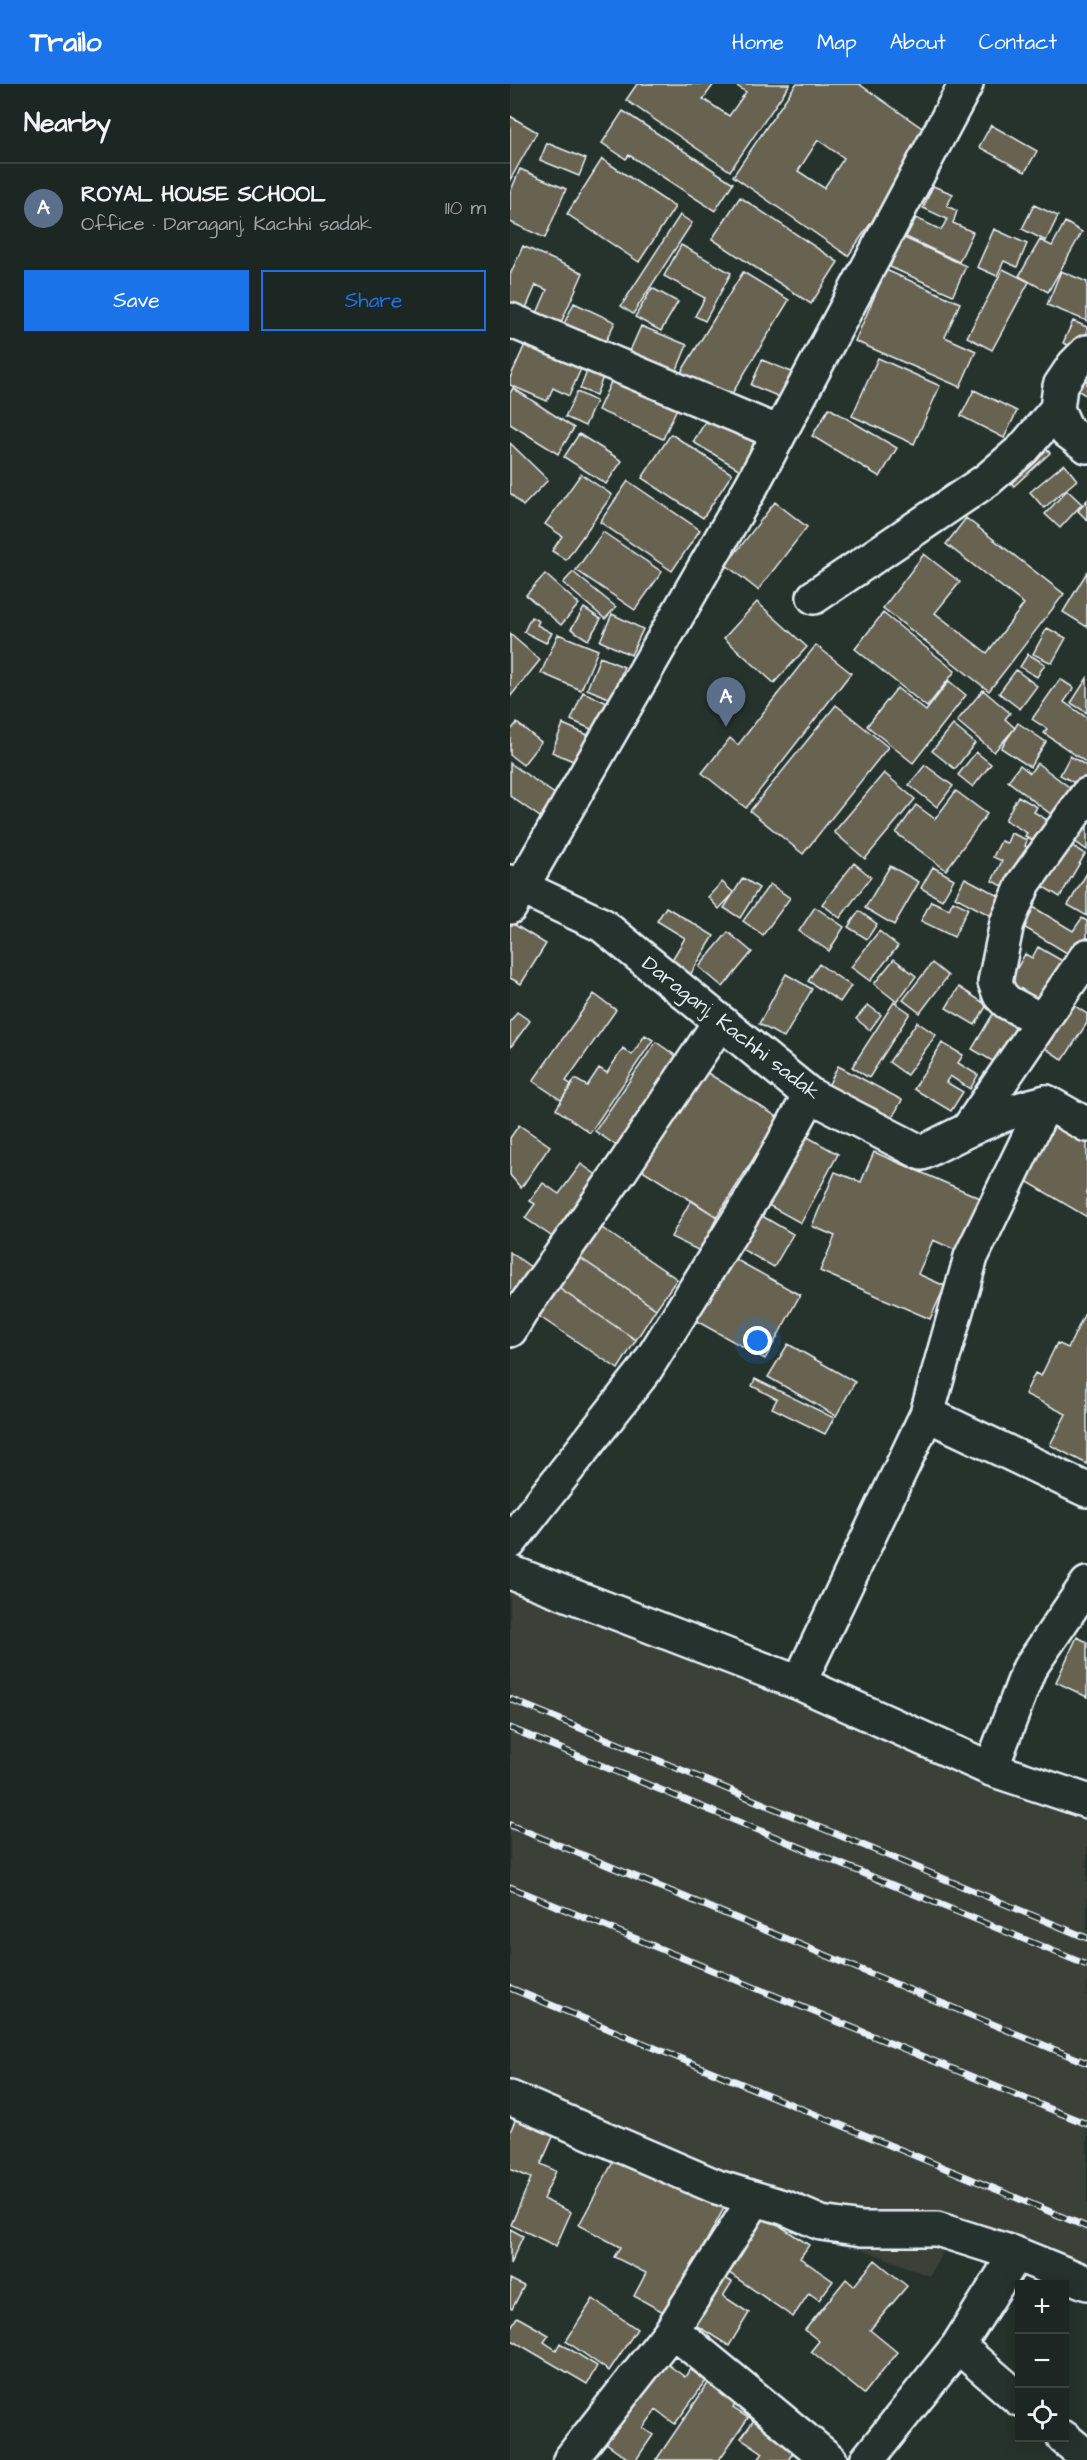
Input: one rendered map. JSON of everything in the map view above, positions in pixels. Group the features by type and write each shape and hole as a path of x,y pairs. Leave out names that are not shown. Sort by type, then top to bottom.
{"street":[{"path":"514,892 779,433 966,84"},
{"path":"510,320 779,433"},
{"path":"1087,352 1074,365 1060,386 1057,409 1067,431 1087,446"},
{"path":"814,597 987,480 1023,449 1057,409"},
{"path":"1042,1021 1007,1002 1000,995 995,982 1007,923 1024,883 1087,795"},
{"name":"Daraganj, Kachhi sadak","path":"514,892 602,924 810,1095 922,1153 969,1128 1021,1107 1046,1102"},
{"path":"969,1128 1087,956"},
{"path":"510,1330 720,1022"},
{"path":"510,1542 645,1370 761,1184 810,1095"},
{"path":"799,1683 927,1414 971,1257 1046,1102 1087,1125"},
{"path":"927,1414 1087,1490"},
{"path":"510,1572 799,1683 992,1769 1087,1801"},
{"path":"992,1769 1029,1669 1087,1584"},
{"path":"512,2103 717,2187 786,2208 821,2223 862,2229 937,2229 1016,2254 1087,2283"},
{"path":"570,2460 672,2330 755,2199"},
{"path":"867,2460 958,2346 1016,2254"},
{"path":"672,2330 830,2460"},
{"path":"958,2346 1015,2395"},
{"path":"1069,2442 1087,2457"}],"shaded area":[{"path":"510,1589 1087,1819 1087,2279 957,2227 929,2276 510,2105"}],"building":[{"path":"637,84 714,84 703,99 729,116 746,92 734,84 790,84 730,171 626,100"},
{"path":"796,84 859,84 932,135 848,256 733,176","holes":["818,140 844,158 824,188 798,171"]},
{"path":"623,111 733,183 715,211 629,155 626,159 602,143"},
{"path":"510,116 537,132 510,180"},
{"path":"991,125 1037,151 1025,172 979,147"},
{"path":"547,143 586,159 579,176 540,160"},
{"path":"602,159 675,207 639,262 567,214"},
{"path":"520,169 566,189 545,238 510,222 510,193"},
{"path":"933,186 953,194 947,206 957,211 953,223 973,232 959,262 906,237 916,218 941,230 947,219 923,208"},
{"path":"740,197 838,262 811,304 712,239"},
{"path":"1034,205 1058,216 1046,241 1022,229"},
{"path":"680,215 692,223 633,314 621,306"},
{"path":"1065,222 1082,232 1048,292 1019,276 1040,240 1052,246"},
{"path":"994,229 1027,244 1017,267 1004,261 997,276 977,267"},
{"path":"902,237 966,266 953,295 890,267"},
{"path":"681,245 731,273 705,321 695,316 705,298 664,276"},
{"path":"523,246 583,273 555,336 532,325 547,290 536,285 521,320 510,316 510,275"},
{"path":"1003,269 1029,282 992,350 967,337"},
{"path":"886,270 960,303 945,337 976,351 960,387 855,341"},
{"path":"1061,271 1087,282 1087,321 1047,305"},
{"path":"743,272 789,300 727,402 680,374"},
{"path":"652,288 678,302 661,331 635,317"},
{"path":"574,303 615,322 602,349 561,330"},
{"path":"1073,321 1087,327 1087,334 1080,351 1063,343"},
{"path":"641,326 687,345 676,372 629,353"},
{"path":"531,331 587,355 569,396 553,388 547,401 510,385 510,378"},
{"path":"1087,351 1087,396 1067,384"},
{"path":"593,356 609,362 596,395 580,389"},
{"path":"878,358 940,386 914,444 852,416"},
{"path":"762,360 804,377 794,403 751,385"},
{"path":"618,367 683,395 663,439 598,410"},
{"path":"513,388 574,428 558,454 510,424 510,393"},
{"path":"974,390 1017,411 1004,438 961,416"},
{"path":"577,392 596,401 585,426 565,417"},
{"path":"714,408 772,442 752,477 693,442"},
{"path":"829,408 897,448 880,477 812,436"},
{"path":"579,434 622,461 606,484 564,457"},
{"path":"671,434 732,474 703,518 642,478"},
{"path":"1039,440 1050,453 1014,486 1003,473"},
{"path":"510,443 548,480 523,506 510,493"},
{"path":"1064,464 1077,480 1044,508 1030,492"},
{"path":"581,474 612,495 566,560 552,551 562,536 545,524"},
{"path":"628,481 700,530 672,571 600,522"},
{"path":"1067,490 1082,504 1060,528 1045,514"},
{"path":"1087,500 1087,520 1078,511"},
{"path":"775,502 807,527 758,590 726,565"},
{"path":"966,518 1064,594 989,691 883,608 924,554 960,582 935,613 987,653 1024,604 946,544"},
{"path":"603,532 662,572 635,610 576,570"},
{"path":"573,572 616,607 605,619 563,583"},
{"path":"1087,572 1087,627 1063,612"},
{"path":"545,574 579,604 561,625 526,595"},
{"path":"757,602 807,647 774,683 724,638"},
{"path":"584,608 601,619 588,640 571,629"},
{"path":"883,613 955,671 927,707 855,649"},
{"path":"612,614 643,629 631,655 600,641"},
{"path":"531,617 539,621 537,625 552,633 546,643 524,632"},
{"path":"1047,628 1066,638 1052,663 1033,654"},
{"path":"510,634 540,660 510,697"},
{"path":"558,634 598,650 581,690 541,673"},
{"path":"816,645 851,673 746,808 702,773 730,738 738,745"},
{"path":"1028,654 1045,664 1037,677 1020,667"},
{"path":"600,657 624,667 611,699 587,689"},
{"path":"1016,670 1037,686 1020,709 999,693"},
{"path":"1087,678 1087,713 1071,703"},
{"path":"1060,679 1074,688 1064,702 1087,718 1087,763 1044,733 1047,729 1032,719"},
{"path":"949,681 966,695 913,763 867,726 897,688 926,711"},
{"path":"983,690 1010,713 1005,719 1015,728 994,752 957,721"},
{"path":"583,692 614,706 602,734 571,720"},
{"path":"836,705 888,747 803,854 750,811"},
{"path":"517,723 541,742 523,765 510,755 510,731"},
{"path":"1018,723 1046,742 1030,767 1001,748"},
{"path":"563,724 599,740 587,767 552,752"},
{"path":"953,725 975,743 955,769 932,751"},
{"path":"976,752 991,764 973,787 958,775"},
{"path":"1070,756 1087,766 1087,778 1082,787 1060,775"},
{"path":"510,763 556,795 540,817 510,796"},
{"path":"1037,763 1077,793 1057,819 1008,781 1020,765 1030,773"},
{"path":"925,765 953,786 937,807 909,785"},
{"path":"884,773 915,799 865,859 834,832"},
{"path":"956,791 987,814 946,870 896,833 916,805 935,819"},
{"path":"1018,796 1037,807 1034,812 1057,826 1044,847 1025,836 1027,833 1005,820"},
{"path":"1087,823 1087,850 1064,834"},
{"path":"1011,833 1027,840 1025,846 1038,852 1018,893 992,881 1002,861 993,857 1001,841 1007,843"},
{"path":"1058,837 1085,854 1060,897 1032,880"},
{"path":"854,863 871,877 840,918 822,904"},
{"path":"890,866 919,882 894,925 865,908"},
{"path":"933,867 954,879 942,900 921,888"},
{"path":"1087,873 1087,916 1068,905"},
{"path":"743,878 759,888 740,918 724,908"},
{"path":"965,878 1003,898 993,917 955,897"},
{"path":"722,882 734,893 719,909 708,897"},
{"path":"770,884 790,898 763,935 743,921"},
{"path":"931,901 949,909 953,901 968,908 954,937 921,921"},
{"path":"1023,901 1073,931 1082,918 1087,921 1087,943 1077,959 1012,920"},
{"path":"666,907 714,936 690,975 670,963 685,938 657,921"},
{"path":"815,907 844,927 829,951 799,931"},
{"path":"859,911 877,924 867,939 848,927"},
{"path":"510,922 546,944 521,984 510,978"},
{"path":"879,931 898,946 870,981 851,967"},
{"path":"728,932 752,952 723,987 699,967"},
{"path":"1038,947 1066,963 1036,1011 1003,993 1025,954 1032,958"},
{"path":"894,959 916,976 897,1002 874,984"},
{"path":"932,963 948,976 920,1013 903,1000"},
{"path":"819,964 851,986 840,1002 808,981"},
{"path":"786,974 812,989 784,1038 759,1024"},
{"path":"959,987 987,1005 975,1025 946,1008"},
{"path":"594,994 616,1010 566,1081 572,1085 561,1100 533,1081"},
{"path":"1063,998 1087,1014 1087,1023 1063,1060 1034,1041"},
{"path":"894,1002 910,1013 869,1078 852,1067"},
{"path":"1000,1002 1029,1020 1001,1066 972,1049"},
{"path":"868,1005 881,1015 870,1030 856,1019"},
{"path":"517,1012 530,1021 510,1048 510,1022"},
{"path":"917,1022 936,1035 907,1075 889,1062"},
{"path":"645,1035 653,1040 590,1133 556,1109 575,1079 587,1086 599,1068 607,1073 623,1048 632,1055"},
{"path":"656,1042 682,1060 620,1148 595,1131"},
{"path":"942,1043 963,1055 958,1063 978,1075 970,1089 950,1076 946,1082 963,1092 951,1111 914,1089"},
{"path":"838,1066 902,1100 886,1129 823,1096"},
{"path":"698,1067 779,1118 717,1217 636,1166"},
{"path":"1053,1114 1087,1135 1087,1217 1016,1175"},
{"path":"519,1125 550,1146 521,1188 510,1175 510,1138"},
{"path":"797,1131 838,1154 801,1223 759,1200"},
{"path":"874,1152 985,1200 962,1253 933,1240 918,1274 945,1286 930,1319 820,1271 835,1236 812,1226 835,1172 861,1182"},
{"path":"581,1164 598,1176 554,1238 525,1218 535,1204 530,1201 543,1183 559,1194"},
{"path":"691,1200 717,1217 700,1251 671,1237"},
{"path":"757,1213 793,1234 774,1267 738,1247"},
{"path":"593,1222 677,1279 656,1309 573,1253"},
{"path":"510,1252 539,1273 519,1302 510,1296"},
{"path":"573,1253 656,1309 636,1340 551,1283"},
{"path":"724,1253 800,1295 765,1359 689,1317"},
{"path":"551,1283 636,1340 618,1369 531,1311"},
{"path":"1087,1309 1087,1464 1050,1445 1066,1414 1025,1394 1035,1373 1041,1376 1057,1343 1068,1348"},
{"path":"788,1344 855,1382 836,1416 768,1377"},
{"path":"755,1379 834,1418 825,1434 772,1408 777,1399 752,1386"},
{"path":"1077,1637 1087,1642 1087,1697 1056,1682"},
{"path":"518,2114 556,2130 541,2164 556,2171 543,2199 571,2212 556,2246 511,2225 531,2178 510,2169 510,2132"},
{"path":"619,2151 724,2208 667,2314 634,2296 646,2273 614,2257 620,2247 579,2225"},
{"path":"759,2212 809,2245 800,2258 833,2281 819,2300 809,2293 793,2317 722,2268"},
{"path":"510,2229 523,2236 510,2264"},
{"path":"875,2260 907,2286 870,2330 897,2352 864,2394 811,2351 819,2341 805,2330 846,2279 854,2286"},
{"path":"715,2272 732,2282 723,2296 749,2313 729,2346 686,2319"},
{"path":"510,2279 524,2286 512,2309 510,2308"},
{"path":"593,2299 637,2329 609,2371 566,2341"},
{"path":"517,2317 549,2335 544,2342 556,2350 560,2343 597,2366 587,2384 510,2339 510,2329"},
{"path":"660,2359 685,2377 690,2369 706,2381 675,2424 656,2410 643,2428 653,2435 636,2460 630,2460 602,2440"},
{"path":"711,2379 739,2398 733,2408 748,2418 719,2460 656,2460"},
{"path":"756,2417 798,2446 788,2460 758,2460 763,2453 741,2438"}],"railway":[{"path":"510,1699 1087,1938"},
{"path":"510,1728 1087,1965"},
{"path":"510,1825 1087,2063"},
{"path":"510,1887 1087,2124"},
{"path":"510,1988 1087,2227"}],"place":[{"name":"ROYAL HOUSE SCHOOL","path":"726,727"}]}
